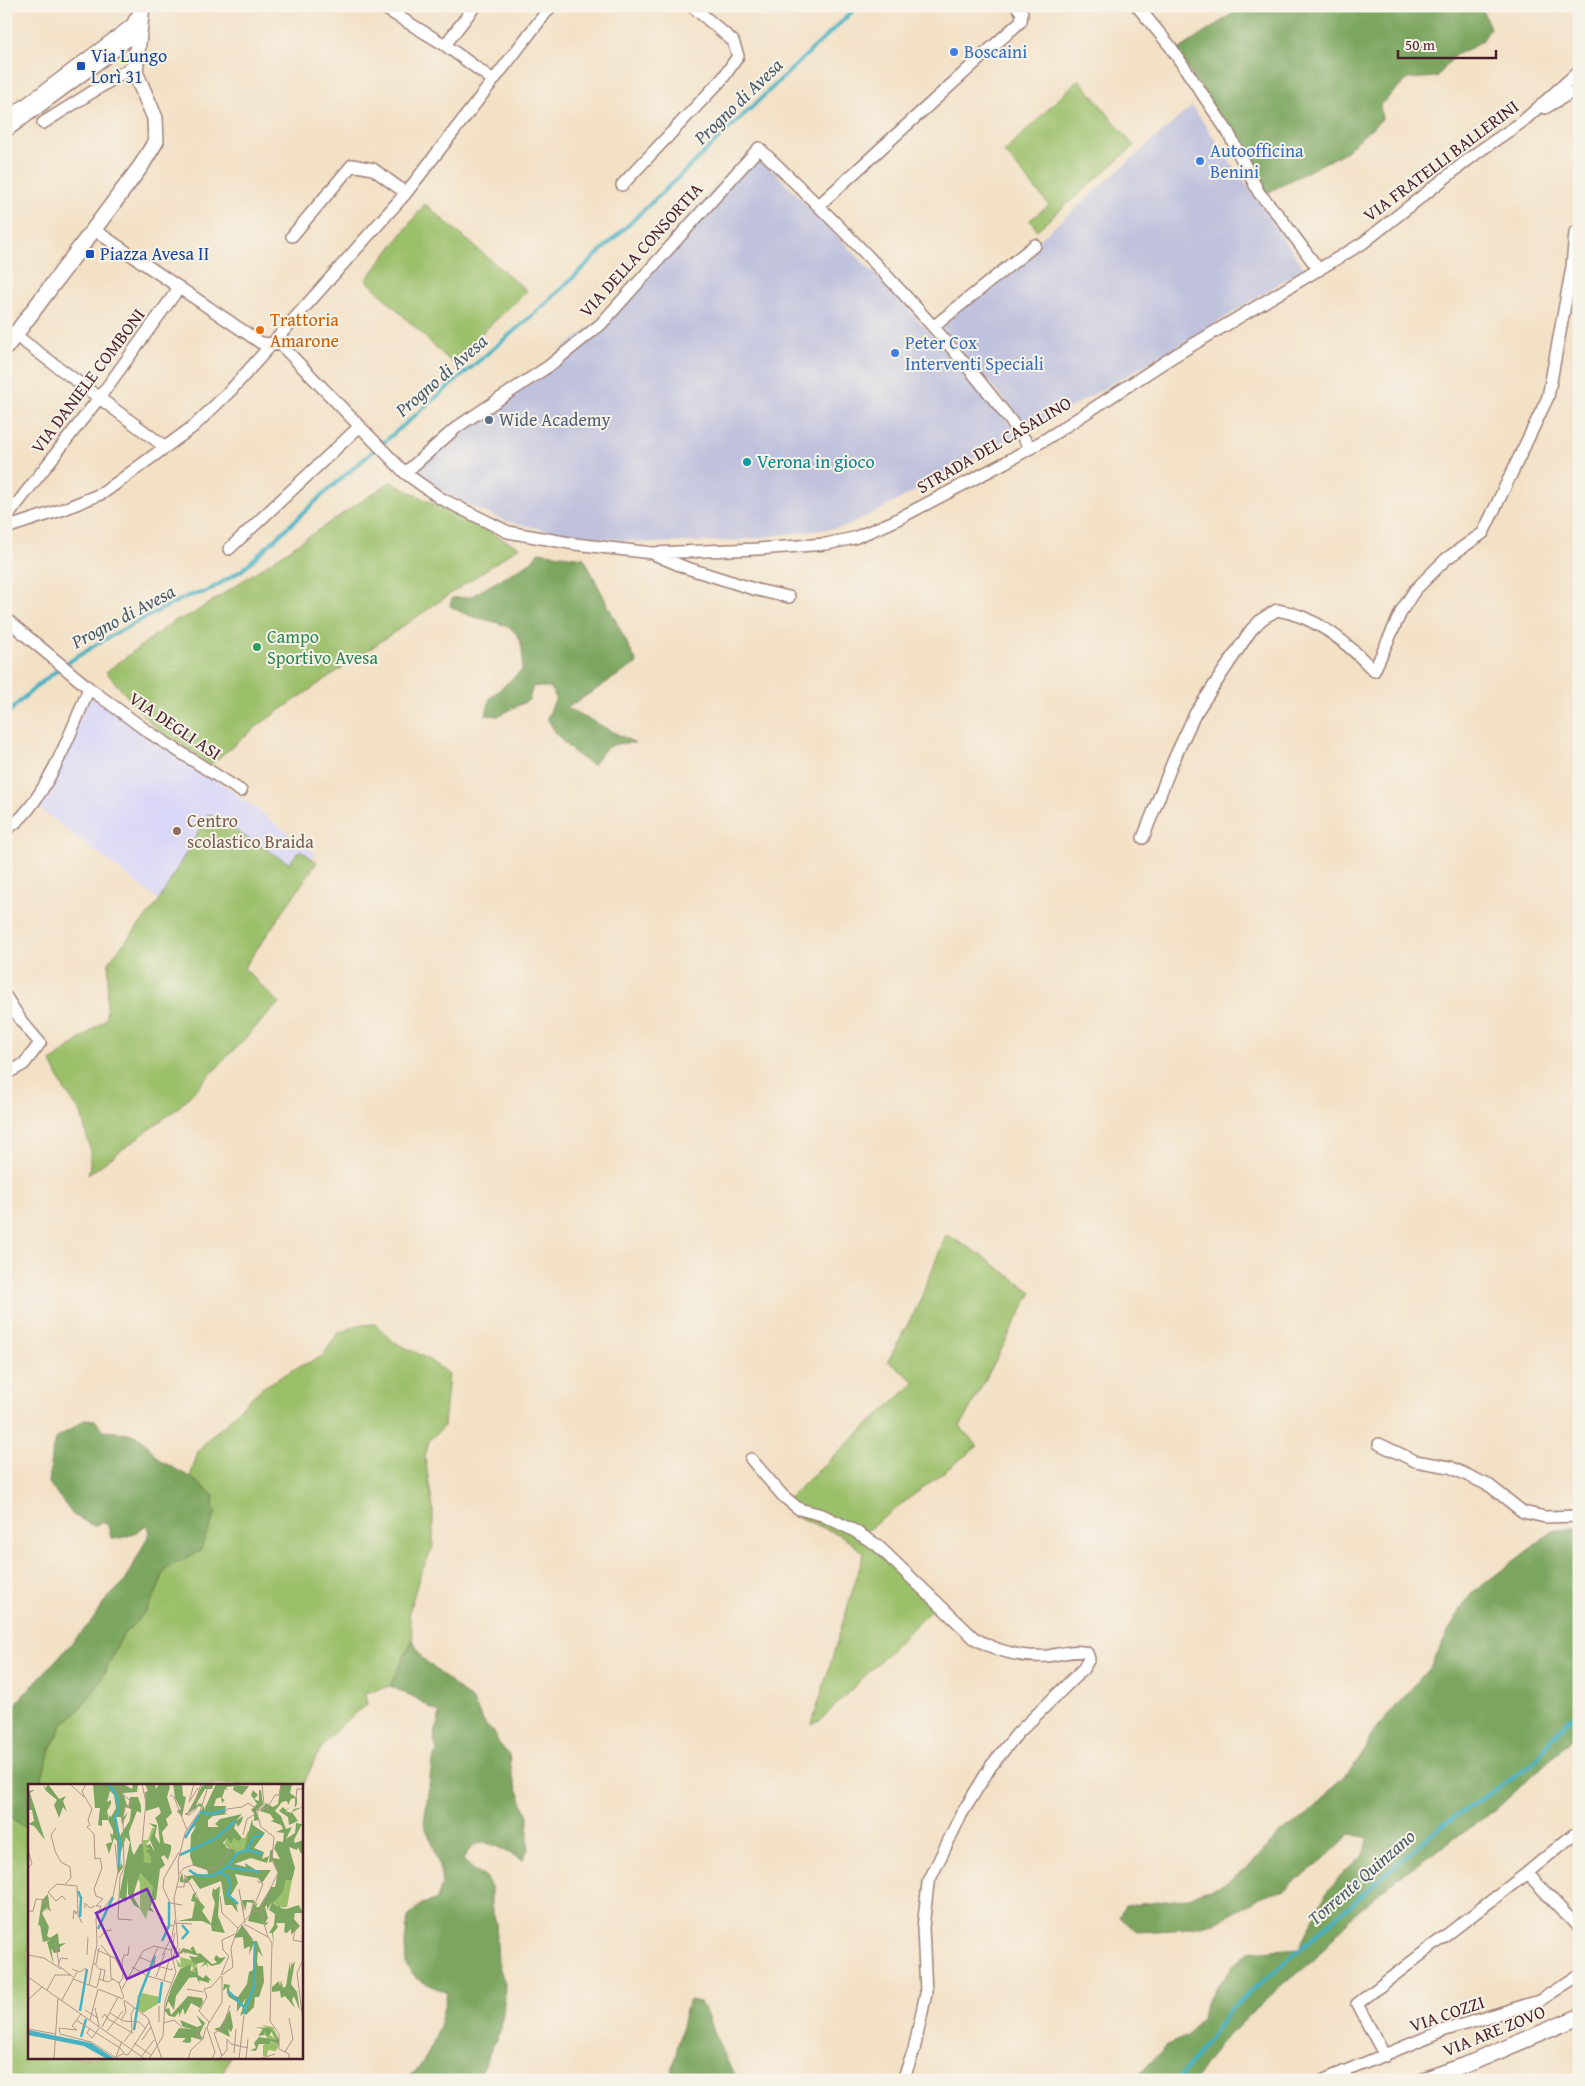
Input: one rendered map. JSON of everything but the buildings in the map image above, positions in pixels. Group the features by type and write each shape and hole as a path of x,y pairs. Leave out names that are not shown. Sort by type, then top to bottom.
{"street":[{"path":"381,6 446,46 493,80"},
{"path":"446,46 475,6"},
{"path":"6,528 64,509 103,493 213,410 276,344 406,193 551,6"},
{"path":"622,186 724,78 738,56 733,41 692,6"},
{"path":"819,206 1021,21 1022,13 1017,6"},
{"path":"1137,6 1170,46 1228,132 1259,192 1319,270"},
{"path":"6,129 109,54 126,38 140,13"},
{"path":"134,69 140,13"},
{"path":"6,119 140,13"},
{"path":"109,54 127,59 134,69 155,118 156,141 141,166 10,341 99,398 165,446"},
{"path":"43,124 134,69"},
{"name":"VIA FRATELLI BALLERINI","path":"1319,270 1363,243 1478,152 1522,122 1579,71"},
{"path":"1522,122 1579,88"},
{"name":"VIA DELLA CONSORTIA","path":"405,473 456,428 549,366 601,324 758,148 819,206 933,327 992,394 1031,448"},
{"path":"292,236 352,165 372,169 406,193"},
{"path":"93,229 261,343 276,344"},
{"path":"1144,838 1174,759 1195,714 1251,630 1262,618 1277,610 1297,613 1351,646 1374,671 1402,610 1415,590 1446,559 1483,533 1548,397 1572,267 1575,233 1579,230"},
{"path":"933,327 1035,245"},
{"name":"STRADA DEL CASALINO","path":"276,344 405,473 440,498 508,532 575,544 652,553 803,546 854,538 951,492 1031,448 1174,356 1319,270"},
{"name":"VIA DANIELE COMBONI","path":"6,518 99,398 179,288"},
{"path":"229,549 360,426"},
{"name":"STRADA DEL CASALINO","path":"652,553 684,567 757,590 789,597"},
{"name":"VIA DEGLI ASI","path":"6,619 89,688 147,731 242,791"},
{"path":"6,829 12,826 34,803 51,773 89,688"},
{"path":"6,997 22,1022 40,1043 24,1064 6,1074"},
{"path":"1379,1444 1414,1461 1450,1468 1490,1486 1523,1512 1545,1517 1579,1516"},
{"path":"751,1459 782,1496 799,1509 838,1523 877,1545 974,1638 986,1645 1018,1655 1047,1656 1080,1651 1087,1653 1089,1659 1083,1670 1016,1734 991,1766 961,1815 928,1883 923,1928 926,1993 914,2050 903,2080"},
{"path":"1385,2056 1357,2004 1527,1873 1573,1835"},
{"path":"1527,1873 1579,1928"},
{"name":"VIA COZZI","path":"1324,2080 1442,2031 1538,2001 1579,1975"},
{"name":"VIA ARE ZOVO","path":"1423,2080 1466,2065 1579,2017"}],"shaded area":[{"path":"1192,106 1304,268 1189,340 1031,430 940,327"},
{"path":"757,154 903,303 1019,433 884,508 845,527 732,541 651,543 566,535 505,521 443,493 414,469 599,320 719,183"},
{"name":"Centro scolastico Braida","path":"91,696 223,784 316,854 210,939 36,806"}],"green space":[{"path":"1244,6 1481,6 1490,28 1483,40 1468,50 1456,54 1437,77 1408,79 1380,105 1382,119 1345,152 1265,194 1177,51"},
{"path":"1079,79 1134,146 1037,230 1030,220 1049,205 1004,152"},
{"path":"425,204 527,291 451,362 366,280"},
{"name":"Campo Sportivo Avesa","path":"390,482 519,547 260,724 210,765 156,729 106,672 174,621 193,614"},
{"path":"539,552 584,558 637,663 567,708 635,743 610,746 605,749 593,765 578,756 566,745 547,718 556,698 551,688 533,686 529,700 498,716 486,715 490,698 522,670 521,644 517,635 504,625 468,615 450,606 452,598 470,597 531,562"},
{"path":"208,814 289,863 300,850 317,862 244,968 279,1003 178,1108 88,1175 90,1149 81,1113 64,1089 51,1062 106,1019 109,961 157,904"},
{"path":"946,1235 975,1251 1032,1292 960,1427 978,1446 861,1535 935,1606 821,1720 812,1724 864,1553 842,1536 796,1516 784,1502 915,1382 888,1361 918,1305"},
{"path":"375,1324 394,1342 423,1356 449,1374 444,1426 429,1441 425,1457 433,1508 433,1547 420,1575 409,1612 413,1639 390,1686 365,1693 367,1705 343,1724 326,1742 313,1763 302,1789 302,1784 43,1784 42,1776 50,1751 63,1723 77,1712 98,1686 122,1636 145,1612 157,1591 165,1569 173,1564 213,1504 214,1496 190,1477 198,1452 211,1436 226,1424 262,1388 296,1368 323,1356 337,1334 358,1325"},
{"path":"86,1419 95,1420 103,1431 128,1433 140,1437 161,1461 190,1477 214,1496 213,1504 216,1512 200,1551 165,1569 157,1591 145,1612 122,1636 98,1686 77,1712 63,1723 50,1751 42,1776 43,1784 28,1784 28,1826 21,1825 6,1813 6,1714 92,1621 104,1602 126,1580 150,1532 146,1525 122,1538 111,1538 108,1525 102,1522 94,1526 73,1515 49,1483 53,1447 57,1438"},
{"path":"1579,1527 1579,1728 1568,1743 1495,1810 1397,1878 1354,1914 1315,1959 1262,2003 1217,2047 1195,2080 1134,2080 1167,2045 1187,2036 1201,2017 1208,1998 1234,1965 1249,1952 1299,1948 1325,1895 1341,1875 1362,1856 1369,1838 1350,1834 1324,1859 1284,1890 1260,1898 1214,1923 1188,1929 1138,1932 1119,1917 1125,1906 1183,1899 1224,1884 1246,1870 1282,1831 1309,1814 1359,1760 1371,1735 1430,1667 1459,1612 1472,1593 1553,1531"},
{"path":"413,1639 421,1657 472,1700 486,1726 494,1732 498,1742 509,1755 513,1778 528,1816 528,1849 523,1860 498,1847 483,1843 469,1850 463,1860 476,1872 487,1878 491,1887 491,1906 496,1923 498,1963 505,1984 501,2029 477,2080 406,2080 415,2072 429,2052 438,2029 447,1993 417,1979 406,1965 405,1943 408,1917 422,1904 437,1899 442,1885 434,1847 424,1824 432,1763 437,1751 434,1739 440,1714 414,1697 390,1686"},
{"path":"6,1813 21,1825 28,1826 28,2058 230,2058 219,2080 6,2080"},
{"path":"690,2000 700,2002 727,2062 740,2080 670,2080 685,2013"}],"waterway":[{"name":"Progno di Avesa","path":"6,715 48,678 92,647 188,596 206,592 242,570 329,489 542,307 858,6"},
{"name":"Torrente Quinzano","path":"1178,2080 1231,2009 1440,1827 1532,1765 1566,1722 1579,1714"}],"place":[{"name":"Boscaini","path":"954,52"},
{"name":"Via Lungo Lorì 31","path":"81,66"},
{"name":"Autoofficina Benini","path":"1200,161"},
{"name":"Piazza Avesa II","path":"90,254"},
{"name":"Trattoria Amarone","path":"260,330"},
{"name":"Peter Cox Interventi Speciali","path":"895,353"},
{"name":"Wide Academy","path":"489,420"},
{"name":"Verona in gioco","path":"747,462"},
{"name":"Campo Sportivo Avesa","path":"257,647"},
{"name":"Centro scolastico Braida","path":"177,831"}]}
